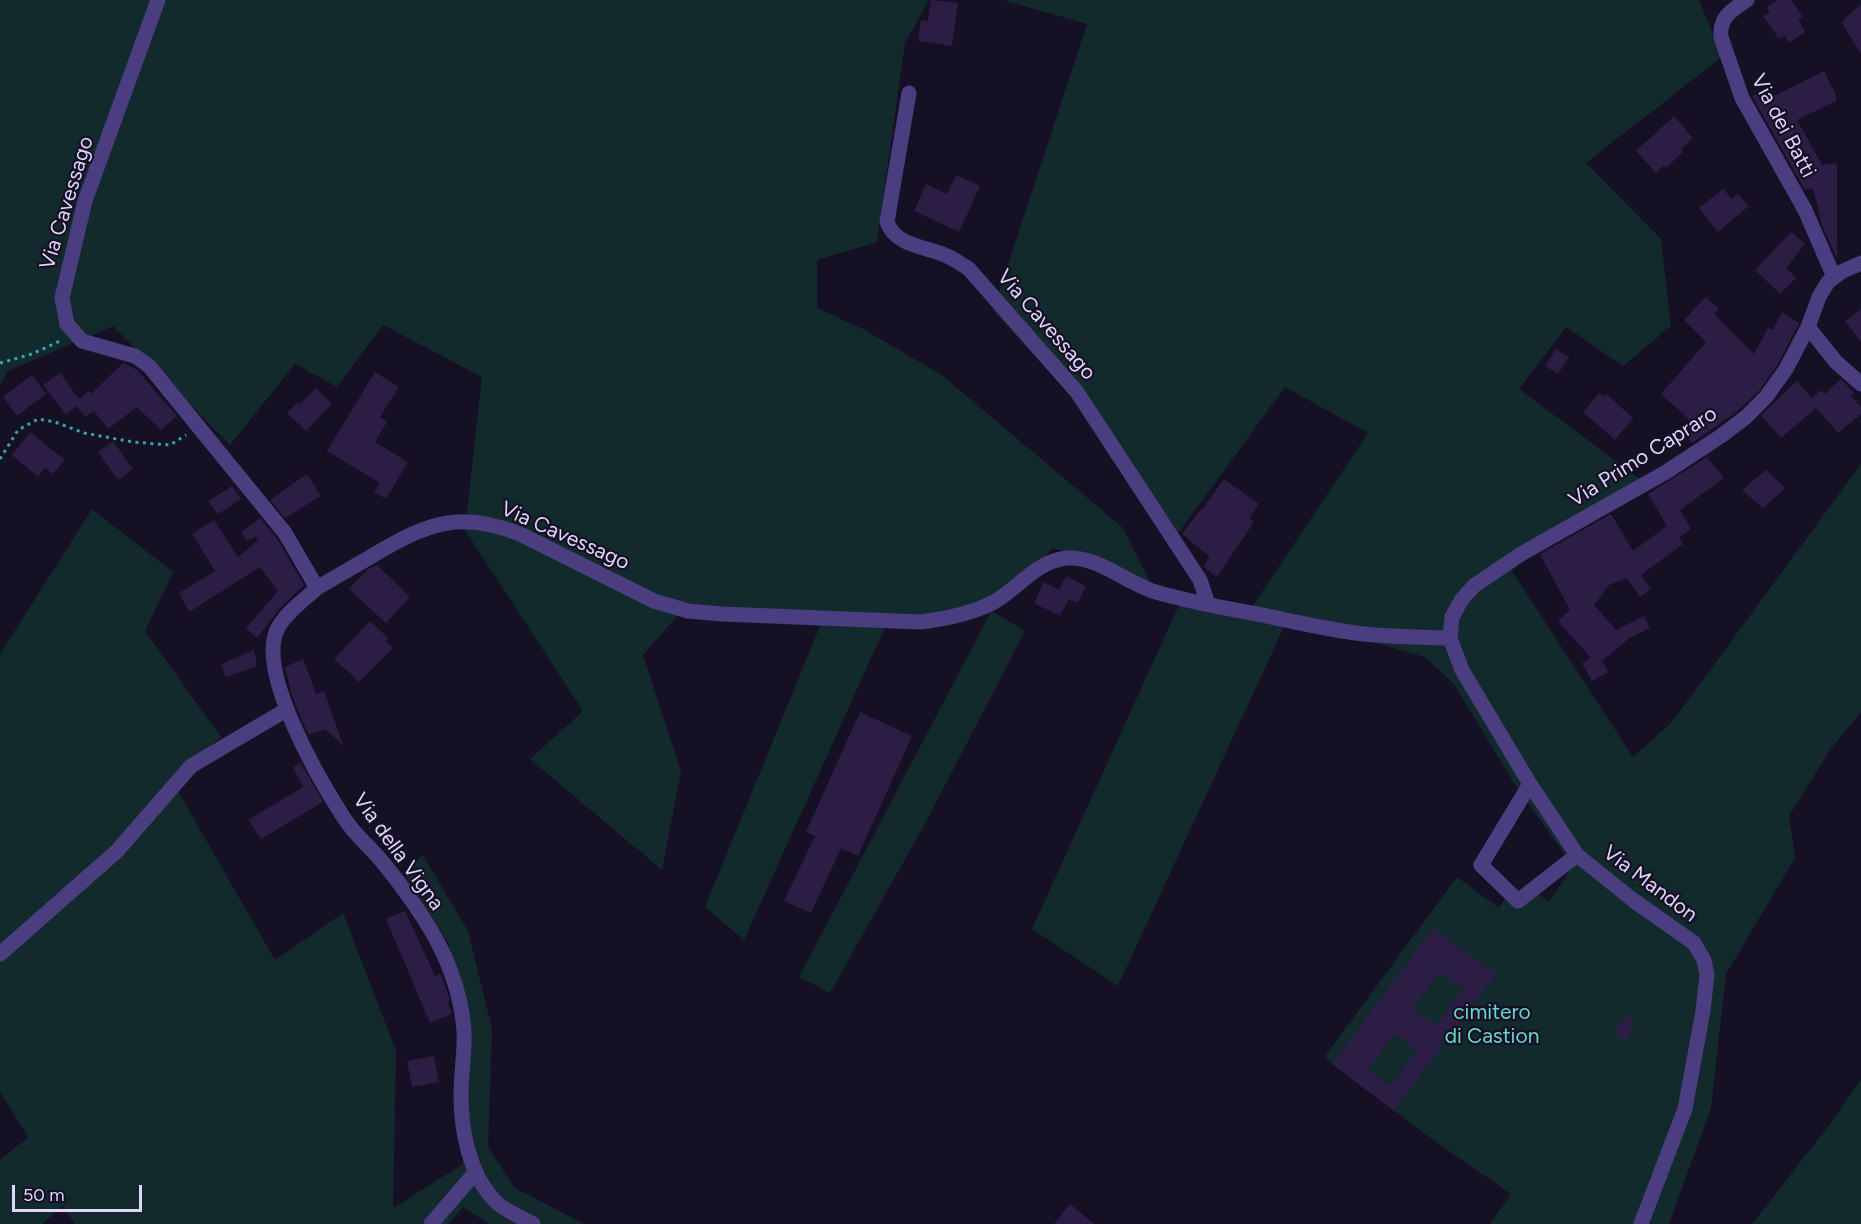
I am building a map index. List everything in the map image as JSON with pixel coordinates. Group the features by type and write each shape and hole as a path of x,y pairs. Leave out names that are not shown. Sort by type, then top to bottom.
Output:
{"street":[{"name":"Via Cavessago","path":"75,334 67,324 62,298 76,236 85,201 158,0"},
{"name":"Via dei Batti","path":"1747,0 1725,16 1720,29 1720,37 1747,110 1805,210 1834,277"},
{"name":"Via Cavessago","path":"909,93 887,222 891,231 903,241 947,256 968,268 1077,392 1200,580 1208,604"},
{"name":"Via Primo Capraro","path":"1450,638 1450,626 1456,608 1475,585 1521,554 1666,472 1746,417 1778,383 1808,327 1819,297 1828,282 1861,263"},
{"path":"1808,327 1836,362 1861,384"},
{"path":"75,334 82,340 143,360 285,533 317,588"},
{"name":"Via Cavessago","path":"286,710 276,682 272,658 273,645 278,627 295,608 317,588 398,541 442,523 472,521 495,525 520,534 670,607 706,613 920,622 935,620 969,612 993,602 1040,567 1067,558 1088,561 1150,591 1208,604 1361,634 1450,638"},
{"name":"Via Mandon","path":"1450,638 1462,670 1530,784 1577,855 1633,900 1694,943 1704,960 1707,975 1685,1109 1641,1224"},
{"path":"0,954 117,851 191,766 286,710"},
{"name":"Via della Vigna","path":"286,710 345,820 404,889 441,949 457,986 464,1031 461,1096 465,1134 475,1173 495,1202 533,1224"},
{"path":"1530,784 1481,865 1518,901 1577,855"},
{"path":"431,1224 475,1173"}],"path":[{"path":"0,363 32,354 75,334"},
{"path":"0,459 18,430 38,419 55,422 84,434 133,442 170,444 200,427"}],"green space":[{"name":"cimitero di Castion","path":"0,0 929,0 905,43 877,242 817,260 817,308 865,330 943,376 1123,528 1153,588 1252,607 1368,433 1285,387 1171,543 1077,402 993,310 1087,24 1003,0 1699,0 1722,57 1586,163 1661,239 1671,326 1623,366 1566,327 1519,389 1641,480 1506,562 1633,757 1672,722 1861,464 1861,712 1830,750 1789,816 1795,858 1726,974 1711,1108 1669,1224 1490,1224 1511,1194 1429,1137 1332,1064 1325,1056 1457,877 1499,908 1505,899 1538,894 1549,901 1573,866 1517,788 1454,684 1425,657 1288,618 1118,986 1032,929 1179,605 1098,561 1053,548 992,611 1025,631 927,820 830,993 799,977 991,612 885,627 744,940 705,907 820,626 677,616 643,655 681,771 662,870 530,759 583,711 465,530 482,377 383,325 337,387 295,364 230,445 113,326 8,371 0,385"},
{"path":"92,509 173,572 145,631 221,737 171,779 275,960 343,913 396,1051 393,1208 463,1164 469,1029 448,943 403,873 423,855 468,931 492,1029 488,1147 515,1188 584,1224 489,1224 463,1207 448,1224 75,1224 63,1206 42,1224 0,1224 0,1160 28,1137 0,1092 0,654"},
{"path":"1861,1079 1861,1224 1752,1224 1830,1124"}],"building":[{"path":"931,0 958,3 952,46 918,41 921,20 928,21"},
{"path":"1777,0 1791,0 1803,17 1798,20 1805,32 1789,43 1785,36 1779,39 1763,16 1770,12 1767,7"},
{"path":"1861,5 1861,54 1842,23"},
{"path":"1824,71 1836,95 1836,101 1797,120 1822,165 1837,163 1837,259 1822,225 1813,188 1805,190 1752,96 1767,88 1772,97"},
{"path":"1674,116 1693,138 1681,149 1683,152 1666,168 1664,165 1656,173 1636,151"},
{"path":"956,175 980,186 959,232 914,211 926,184 947,194"},
{"path":"1723,189 1732,199 1738,194 1749,206 1718,232 1699,208"},
{"path":"1791,232 1805,244 1786,268 1796,278 1780,294 1755,270"},
{"path":"1706,297 1719,309 1714,314 1754,354 1768,328 1773,330 1782,312 1799,323 1778,364 1759,391 1735,413 1692,443 1684,433 1695,425 1661,394 1706,342 1684,320"},
{"path":"1861,309 1861,342 1845,321"},
{"path":"1556,349 1569,357 1558,374 1545,366"},
{"path":"123,363 137,370 177,416 161,430 137,407 108,429 94,411 85,417 77,406 66,415 43,385 60,373 79,399 89,391 91,394"},
{"path":"375,372 399,387 380,417 387,422 375,442 408,462 386,499 374,492 380,483 327,451"},
{"path":"32,375 46,394 17,416 3,397"},
{"path":"1841,379 1854,393 1851,395 1861,407 1861,414 1838,433 1816,408 1781,438 1761,415 1797,381 1812,398 1821,390 1825,394"},
{"path":"316,388 332,404 306,431 287,413"},
{"path":"1599,393 1603,397 1606,394 1633,418 1615,440 1583,412"},
{"path":"30,432 65,460 53,474 45,468 38,477 12,455"},
{"path":"113,441 133,469 118,480 98,452"},
{"path":"1707,457 1724,478 1680,510 1691,529 1679,537 1683,544 1641,575 1651,589 1640,597 1627,578 1609,585 1594,605 1616,630 1644,616 1650,628 1630,638 1602,661 1608,672 1592,681 1582,663 1591,658 1558,621 1570,610 1540,554 1611,514 1633,551 1667,526 1648,494"},
{"path":"1766,470 1786,488 1763,508 1742,490"},
{"path":"307,474 321,496 285,518 270,500"},
{"path":"1224,479 1259,504 1249,518 1254,522 1217,577 1203,567 1210,557 1182,534"},
{"path":"232,486 241,499 218,514 208,501"},
{"path":"260,518 277,539 304,585 279,609 257,638 246,628 278,591 260,567 189,612 179,593 215,571 192,534 214,520 238,557 258,540 256,536 247,541 241,532"},
{"path":"377,565 410,597 386,623 349,589 368,569"},
{"path":"1066,576 1086,586 1078,603 1069,599 1060,616 1034,603 1044,582 1059,590"},
{"path":"370,621 388,638 385,641 393,648 359,682 334,659"},
{"path":"254,650 257,666 226,677 221,664"},
{"path":"303,659 316,694 324,691 344,747 325,729 309,735 302,720 291,693 285,667"},
{"path":"860,712 912,736 858,856 841,848 811,913 784,901 815,836 806,832"},
{"path":"301,763 323,802 261,839 248,820 303,787 293,767"},
{"path":"405,911 435,976 441,974 450,1000 447,1002 452,1014 430,1023 386,919"},
{"path":"1433,928 1496,974 1394,1111 1332,1064","holes":["1440,972 1463,989 1436,1025 1412,1008","1395,1034 1417,1051 1390,1086 1368,1069"]},
{"path":"1625,1015 1637,1023 1625,1041 1613,1033"},
{"path":"434,1056 439,1082 412,1087 407,1061"},
{"path":"1070,1204 1094,1224 1054,1224"}]}
